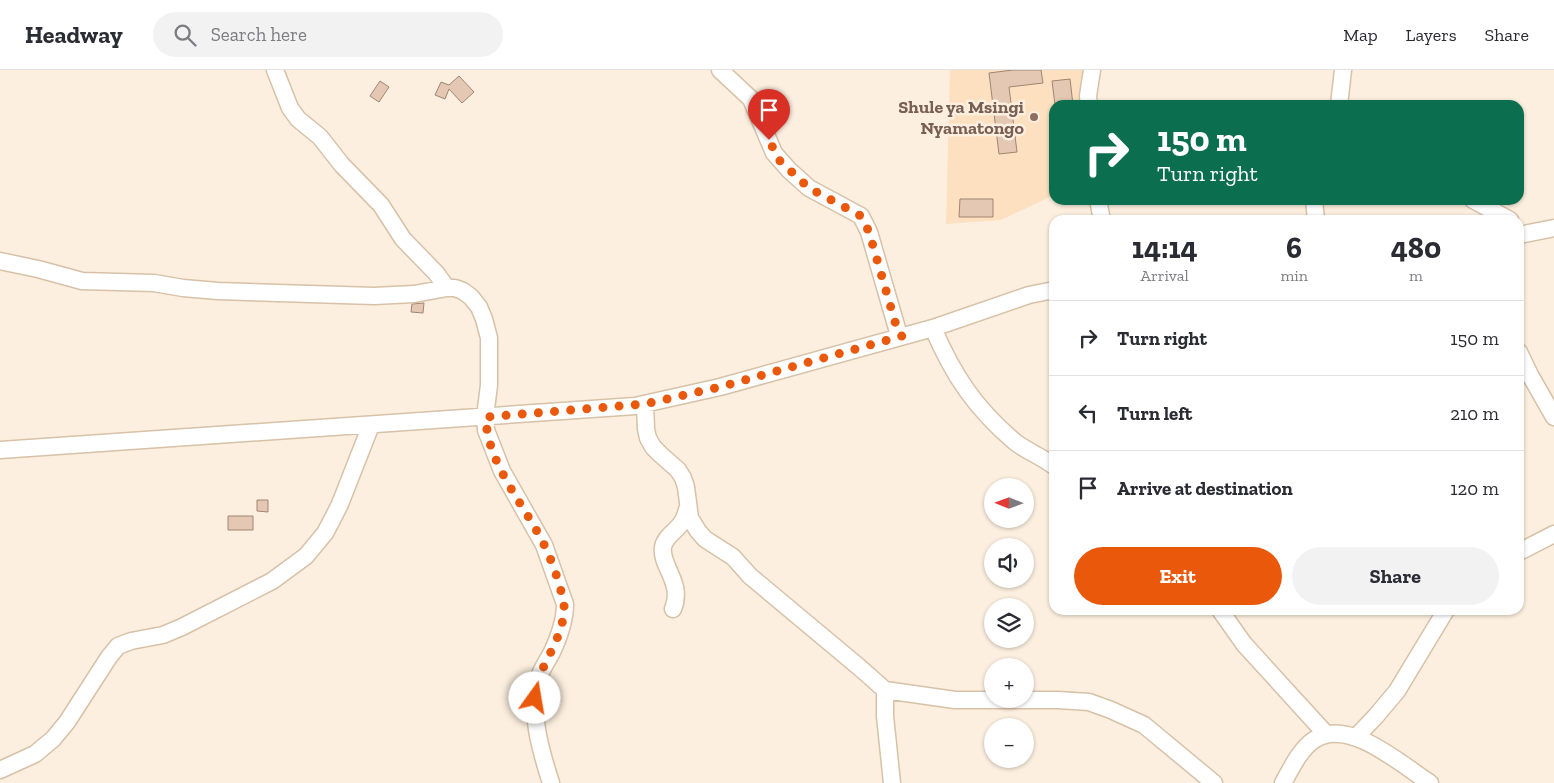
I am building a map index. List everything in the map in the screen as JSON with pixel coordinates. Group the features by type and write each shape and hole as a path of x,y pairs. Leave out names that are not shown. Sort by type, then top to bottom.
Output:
{"street":[{"path":"275,70 290,108 298,119 320,137 342,165 381,205 403,239 436,273 447,288"},
{"path":"720,70 750,99 774,153 779,160 809,188 861,216 869,232 898,332 902,336"},
{"path":"1088,100 1092,70"},
{"path":"1340,100 1343,70"},
{"path":"1482,205 1501,215"},
{"path":"1524,224 1548,230"},
{"path":"1524,234 1548,230"},
{"path":"0,262 38,269 82,281 154,283 218,292 395,296 455,288 471,297 479,307 489,338 489,385 486,430 507,480 544,545 564,604 565,612 560,634 540,676 535,698 538,733 551,783"},
{"path":"0,450 486,417 645,404 720,387 934,328 1029,295 1049,291"},
{"path":"934,328 946,358 977,404 1016,442 1049,463"},
{"path":"1524,362 1554,417"},
{"path":"645,404 648,438 653,446 678,470 683,478 691,522 705,540 733,557 750,576 853,661 885,690 954,700 1058,700 1089,702 1144,725 1214,783"},
{"path":"0,770 35,754 53,739 67,722 108,657 118,646 132,641 163,635 182,626 272,581 306,556 334,518 371,425"},
{"path":"673,609 676,600 675,585 663,550 667,539 683,522 688,507"},
{"path":"1524,549 1554,534"},
{"path":"1224,615 1244,644 1326,734"},
{"path":"1356,737 1397,691 1443,615"},
{"path":"885,690 885,716 892,783"},
{"path":"1283,783 1299,756 1314,740 1326,734 1343,734 1356,737 1376,746 1430,783"}],"shaded area":[{"path":"950,70 1084,70 1084,100 1049,100 1049,197 1001,220 946,224"}],"building":[{"path":"1013,70 1041,70 1043,83 1009,87 1017,152 999,154 989,73"},
{"path":"459,76 474,92 462,103 449,89 445,99 435,95 441,82 449,85"},
{"path":"1070,79 1072,100 1054,100 1052,81"},
{"path":"380,81 389,87 379,102 370,96"},
{"path":"960,199 993,199 993,217 959,217"},
{"path":"424,303 423,313 411,312 412,304"},
{"path":"257,500 268,500 268,512 257,511"},
{"path":"228,516 253,516 253,530 228,530"}],"place":[{"name":"Shule ya Msingi Nyamatongo","path":"1034,117"}],"route":[{"path":"535,698 540,676 560,634 565,612 563,596 544,545 497,460 486,430 486,417 645,404 720,387 902,336 898,332 869,232 861,216 809,188 779,160 769,140"}]}
